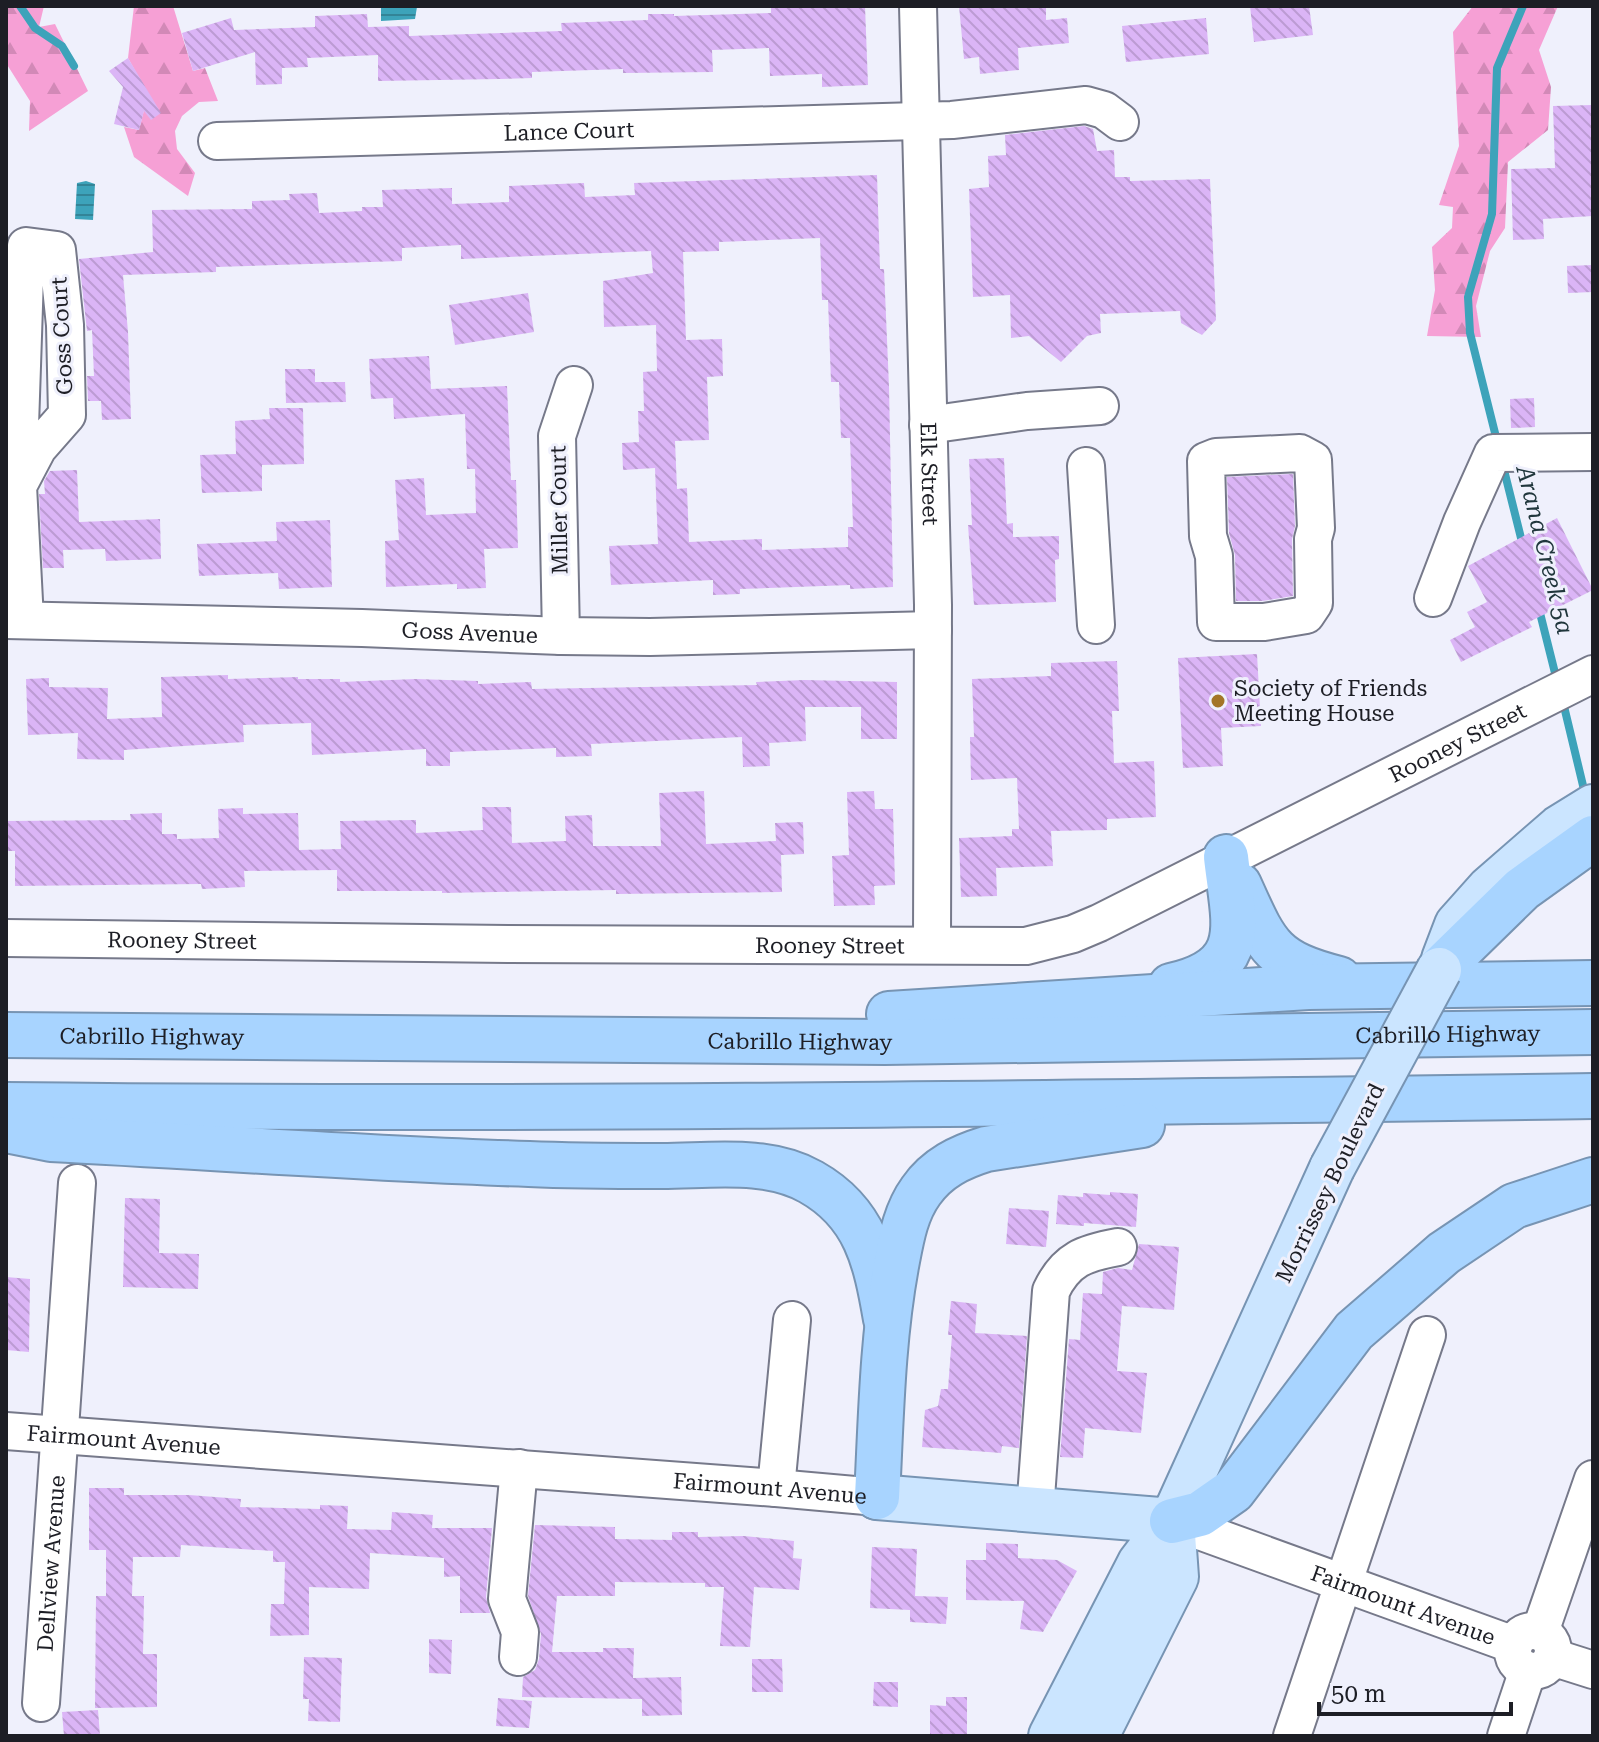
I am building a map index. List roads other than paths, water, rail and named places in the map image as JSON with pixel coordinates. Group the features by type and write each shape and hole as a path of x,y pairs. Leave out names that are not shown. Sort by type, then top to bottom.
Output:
{"highway":[{"path":"1439,970 1479,916 1593,838"},
{"path":"1226,857 1257,927 1275,952 1304,969 1372,986"},
{"path":"1087,1001 1181,984 1218,967 1231,949 1233,940 1226,857"},
{"path":"688,1040 886,1014 1308,987 1593,983"},
{"name":"Cabrillo Highway","path":"6,1035 885,1042 1593,1032"},
{"path":"6,1105 543,1109 1593,1096"},
{"path":"877,1497 886,1319 901,1242 911,1209 933,1177 965,1155 1005,1145 1325,1100"},
{"path":"6,1130 51,1139 471,1162 777,1169 794,1174 827,1193 854,1220 872,1254 886,1319"},
{"path":"1172,1521 1200,1514 1233,1491 1354,1331 1444,1253 1514,1206 1593,1180"}],"main road":[{"path":"1479,916 1517,862 1559,828 1593,807"},
{"name":"Morrissey Boulevard","path":"1051,1736 1140,1563 1172,1521 1332,1168 1439,970"},
{"name":"Fairmount Avenue","path":"877,1497 1172,1521"},
{"name":"Morrissey Boulevard","path":"1096,1736 1176,1577 1172,1521"}],"street":[{"name":"Elk Street","path":"918,6 933,630 932,943"},
{"name":"Lance Court","path":"217,141 952,120 1086,105 1104,110 1120,122"},
{"name":"Goss Court","path":"15,620 18,486 26,246 57,250 65,325 67,415 38,448 18,486"},
{"name":"Miller Court","path":"561,636 557,436 574,385"},
{"path":"928,425 1027,411 1100,406"},
{"path":"1433,598 1493,453 1593,452"},
{"path":"1300,453 1313,460 1316,528 1313,539 1314,603 1306,615 1264,622 1216,622 1214,556 1208,536 1206,461 1216,457 1300,453"},
{"path":"1086,466 1096,625"},
{"name":"Goss Avenue","path":"15,620 650,637 933,630"},
{"name":"Rooney Street","path":"6,938 1026,946 1099,923 1593,674"},
{"name":"Dellview Avenue","path":"41,1703 77,1183"},
{"path":"1035,1511 1051,1291 1059,1274 1074,1261 1092,1252 1118,1247"},
{"path":"776,1488 792,1320"},
{"path":"1292,1736 1427,1335"},
{"name":"Fairmount Avenue","path":"6,1431 877,1497"},
{"path":"518,1657 520,1632 507,1599 519,1468"},
{"path":"1506,1736 1593,1479"},
{"name":"Fairmount Avenue","path":"1172,1521 1593,1670"}],"water":[{"path":"381,6 421,7 417,7 415,19 381,21"},
{"path":"86,181 95,184 93,220 75,219 77,183"}],"waterway":[{"path":"20,6 35,28 62,46 74,66"},
{"path":"1498,445 1470,333 1468,297 1492,214 1497,68 1523,6"},
{"name":"Arana Creek 5a","path":"1502,462 1523,546"},
{"name":"Arana Creek 5a","path":"1538,605 1557,681"},
{"name":"Arana Creek 5a","path":"1562,698 1586,798"}],"place":[{"name":"Society of Friends Meeting House","path":"1218,701"}]}
